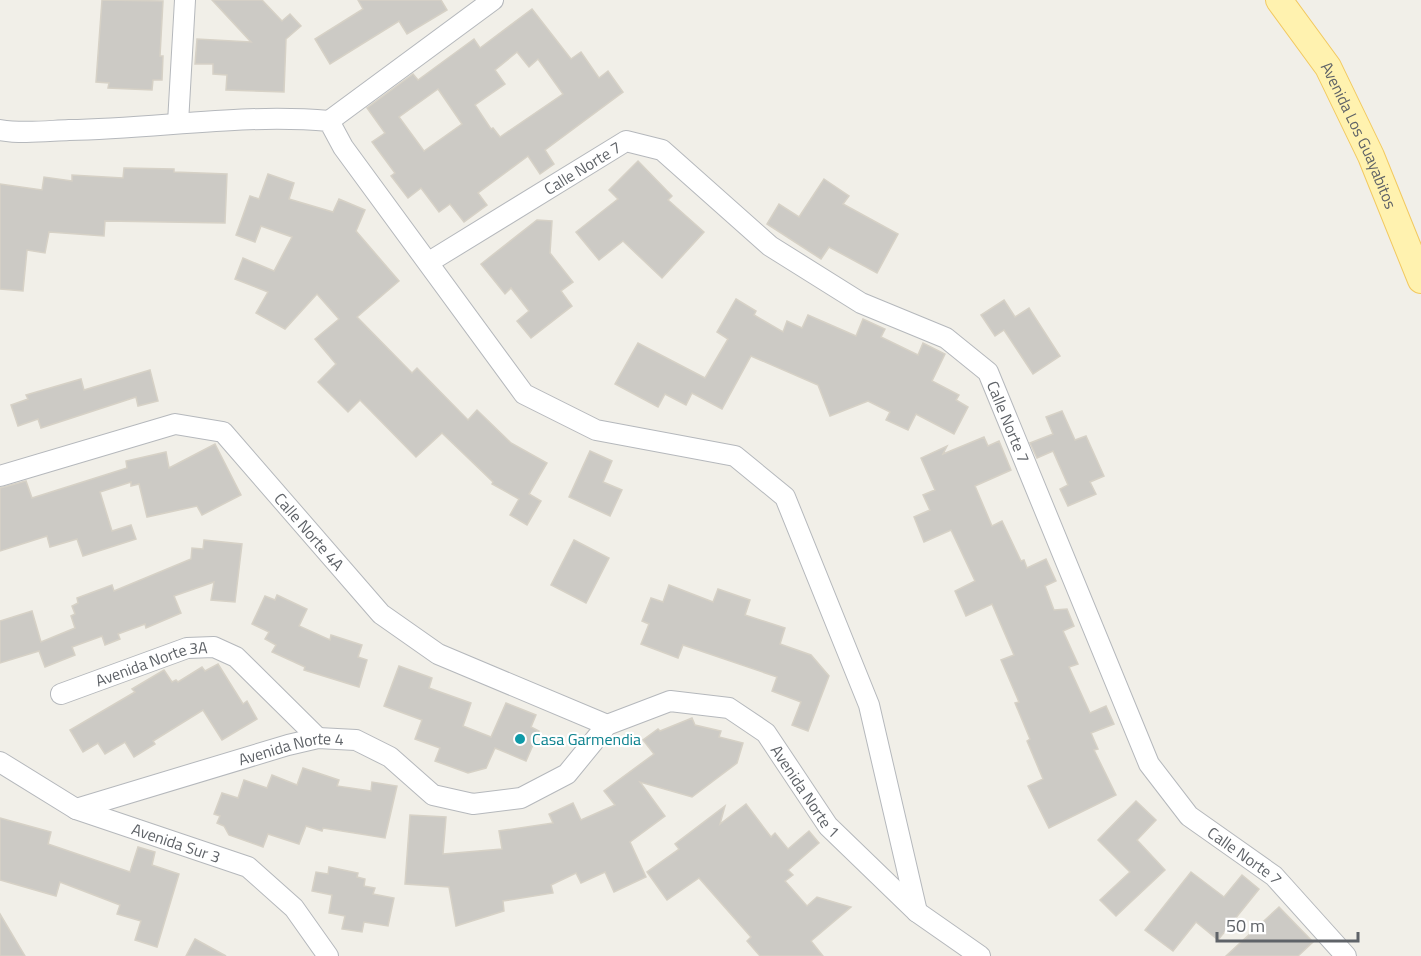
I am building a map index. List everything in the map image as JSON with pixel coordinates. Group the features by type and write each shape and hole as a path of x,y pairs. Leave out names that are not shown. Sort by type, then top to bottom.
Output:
{"main road":[{"name":"Avenida Los Guayabitos","path":"1279,0 1328,67 1371,156 1421,280"}],"street":[{"path":"178,123 185,0"},
{"path":"0,130 127,130 178,123 287,117 329,121 493,0"},
{"path":"329,121 343,147 524,394 596,430 735,456 785,497 869,705 917,912"},
{"name":"Calle Norte 7","path":"429,262 626,141 662,150 770,246 861,303 946,338 988,372 1149,764 1188,816 1274,876 1346,956"},
{"name":"Calle Norte 4A","path":"0,476 175,424 223,432 381,614 438,654 607,725"},
{"name":"Avenida Norte 3A","path":"61,694 187,648 213,647 236,657 318,738"},
{"name":"Avenida Norte 1","path":"607,725 670,701 729,708 766,733 828,826 917,912 980,956"},
{"name":"Avenida Norte 4","path":"76,809 318,738 356,740 390,757 433,795 473,804 521,798 567,774 607,725"},
{"name":"Avenida Sur 3","path":"0,762 76,809 248,867 294,908 327,956"}],"building":[{"path":"102,0 163,1 160,56 163,56 162,80 153,80 152,90 108,88 109,83 96,82"},
{"path":"212,0 262,0 282,21 290,14 301,26 286,39 284,92 226,90 227,75 213,74 213,64 195,64 197,39 251,42"},
{"path":"358,0 441,0 447,10 407,34 399,21 330,64 315,39 363,9"},
{"path":"532,9 571,59 581,52 599,78 608,71 623,92 545,150 554,164 540,174 528,156 478,193 487,205 464,222 450,204 439,212 421,188 408,198 391,176 395,173 372,142 385,133 367,108 413,74 418,80 474,39 480,48","holes":["517,52 529,67 538,59 563,94 500,137 493,128 491,129 475,105 505,84 495,70","438,89 462,124 424,151 399,117"]},
{"path":"638,161 672,196 668,200 704,232 662,278 623,241 599,260 576,232 618,199 609,190"},
{"path":"124,168 174,169 174,172 227,174 225,223 105,221 104,236 49,232 45,253 27,250 23,291 0,289 0,184 42,190 44,177 72,181 72,175 123,178"},
{"path":"268,174 294,183 289,199 333,212 339,199 365,210 356,231 399,281 357,317 412,373 417,368 468,420 477,410 511,443 547,463 529,494 541,501 527,525 510,515 519,499 492,484 493,482 442,433 416,457 360,400 348,412 318,382 336,364 315,339 339,319 317,294 285,329 256,313 268,292 235,279 243,258 274,271 292,237 261,226 255,242 236,235 250,196 259,199"},
{"path":"824,179 849,196 843,204 898,234 877,273 829,247 821,259 767,224 779,204 799,217"},
{"path":"537,220 552,221 550,253 573,282 561,291 572,306 531,338 517,321 529,311 511,288 505,294 481,264"},
{"path":"736,299 756,311 754,315 783,332 787,321 802,328 808,315 856,336 863,319 885,329 881,337 918,355 923,343 945,354 932,381 959,395 956,400 968,407 954,434 916,414 908,430 886,420 890,412 868,401 830,416 818,385 751,356 722,409 692,393 686,405 665,394 658,407 615,384 638,343 705,378 728,339 717,332"},
{"path":"1004,300 1015,317 1029,308 1060,356 1033,374 1004,330 995,336 981,315"},
{"path":"150,370 158,401 138,406 136,397 41,428 38,419 18,426 11,405 28,399 26,395 81,379 84,390"},
{"path":"1062,411 1075,440 1086,436 1104,476 1090,482 1096,494 1068,506 1060,489 1068,485 1053,451 1037,458 1030,443 1053,434 1046,417"},
{"path":"984,437 988,446 999,441 1011,470 975,486 992,526 1002,521 1021,561 1024,560 1027,568 1046,559 1056,581 1045,586 1054,610 1067,609 1074,626 1063,631 1078,664 1069,667 1090,713 1106,706 1114,724 1091,733 1098,749 1094,750 1116,795 1049,828 1028,786 1043,779 1027,741 1030,739 1015,703 1019,702 1001,660 1014,655 992,604 966,616 955,591 975,581 951,530 924,542 914,517 930,510 923,495 935,490 921,458 947,446 943,454"},
{"path":"215,444 241,495 202,515 197,506 147,517 139,484 131,486 131,482 100,492 112,531 131,525 136,539 83,556 77,539 50,547 47,536 0,551 0,488 26,481 32,498 127,468 126,461 166,452 169,468"},
{"path":"590,451 612,461 603,482 622,490 610,516 569,497"},
{"path":"204,540 242,544 235,602 211,600 214,582 174,596 181,613 146,628 145,624 118,634 120,639 105,645 102,636 72,647 75,655 45,667 39,651 0,663 0,621 32,611 41,642 75,628 71,616 75,614 72,606 78,603 77,598 112,585 114,591 191,559 192,548 203,549"},
{"path":"574,540 609,558 586,603 551,585"},
{"path":"669,585 713,602 718,589 750,600 745,615 785,628 780,644 811,655 829,676 808,731 792,725 801,702 772,691 777,677 683,645 678,658 641,644 649,624 642,621 651,598 663,602"},
{"path":"277,595 307,609 299,626 330,640 331,635 362,645 358,657 367,660 359,687 304,670 305,667 272,652 276,645 265,639 269,632 252,624 265,596 275,600"},
{"path":"218,664 243,704 247,701 257,719 222,740 203,710 153,741 155,744 134,757 125,742 105,754 98,743 83,752 70,730 135,692 132,689 164,670 172,682 176,680 178,682 202,667 205,671"},
{"path":"399,666 432,678 429,688 471,703 463,726 491,737 506,703 536,715 531,727 539,731 526,761 495,748 486,768 468,773 435,761 440,748 415,739 422,720 384,706"},
{"path":"692,718 695,725 721,731 719,737 743,743 737,763 692,797 640,782 665,816 630,842 646,877 614,892 605,872 581,883 576,873 551,885 553,893 503,901 504,911 456,926 449,887 405,884 410,815 446,817 443,854 502,849 499,831 553,823 549,814 573,803 581,820 615,805 604,791 654,754 643,740 658,729 660,731"},
{"path":"303,768 339,780 337,786 371,791 372,782 397,786 385,838 323,828 322,831 306,826 299,844 268,834 263,847 229,835 224,826 217,823 220,816 214,814 222,793 238,798 244,780 267,788 272,775 297,785"},
{"path":"1136,801 1156,820 1137,840 1165,870 1116,916 1100,900 1130,872 1098,840"},
{"path":"746,804 771,837 775,833 788,849 809,831 819,843 788,870 793,875 785,881 807,906 817,897 851,907 811,941 823,956 760,956 747,941 751,937 699,878 667,900 647,872 679,849 675,844 725,806 720,824"},
{"path":"0,818 51,832 48,844 130,872 138,847 155,852 152,865 179,874 157,947 135,940 141,921 117,914 120,905 60,882 56,896 0,880"},
{"path":"329,867 358,873 357,877 365,879 364,886 375,888 373,894 394,898 388,926 364,922 362,932 342,929 345,916 329,913 332,895 312,891 316,872 328,874"},
{"path":"1191,872 1224,897 1242,875 1259,889 1218,940 1196,922 1173,951 1145,930"},
{"path":"1279,907 1313,942 1298,956 1226,956"},
{"path":"0,914 25,956 0,956"},
{"path":"195,939 226,956 186,956"}],"place":[{"name":"Casa Garmendia","path":"520,739"}]}
